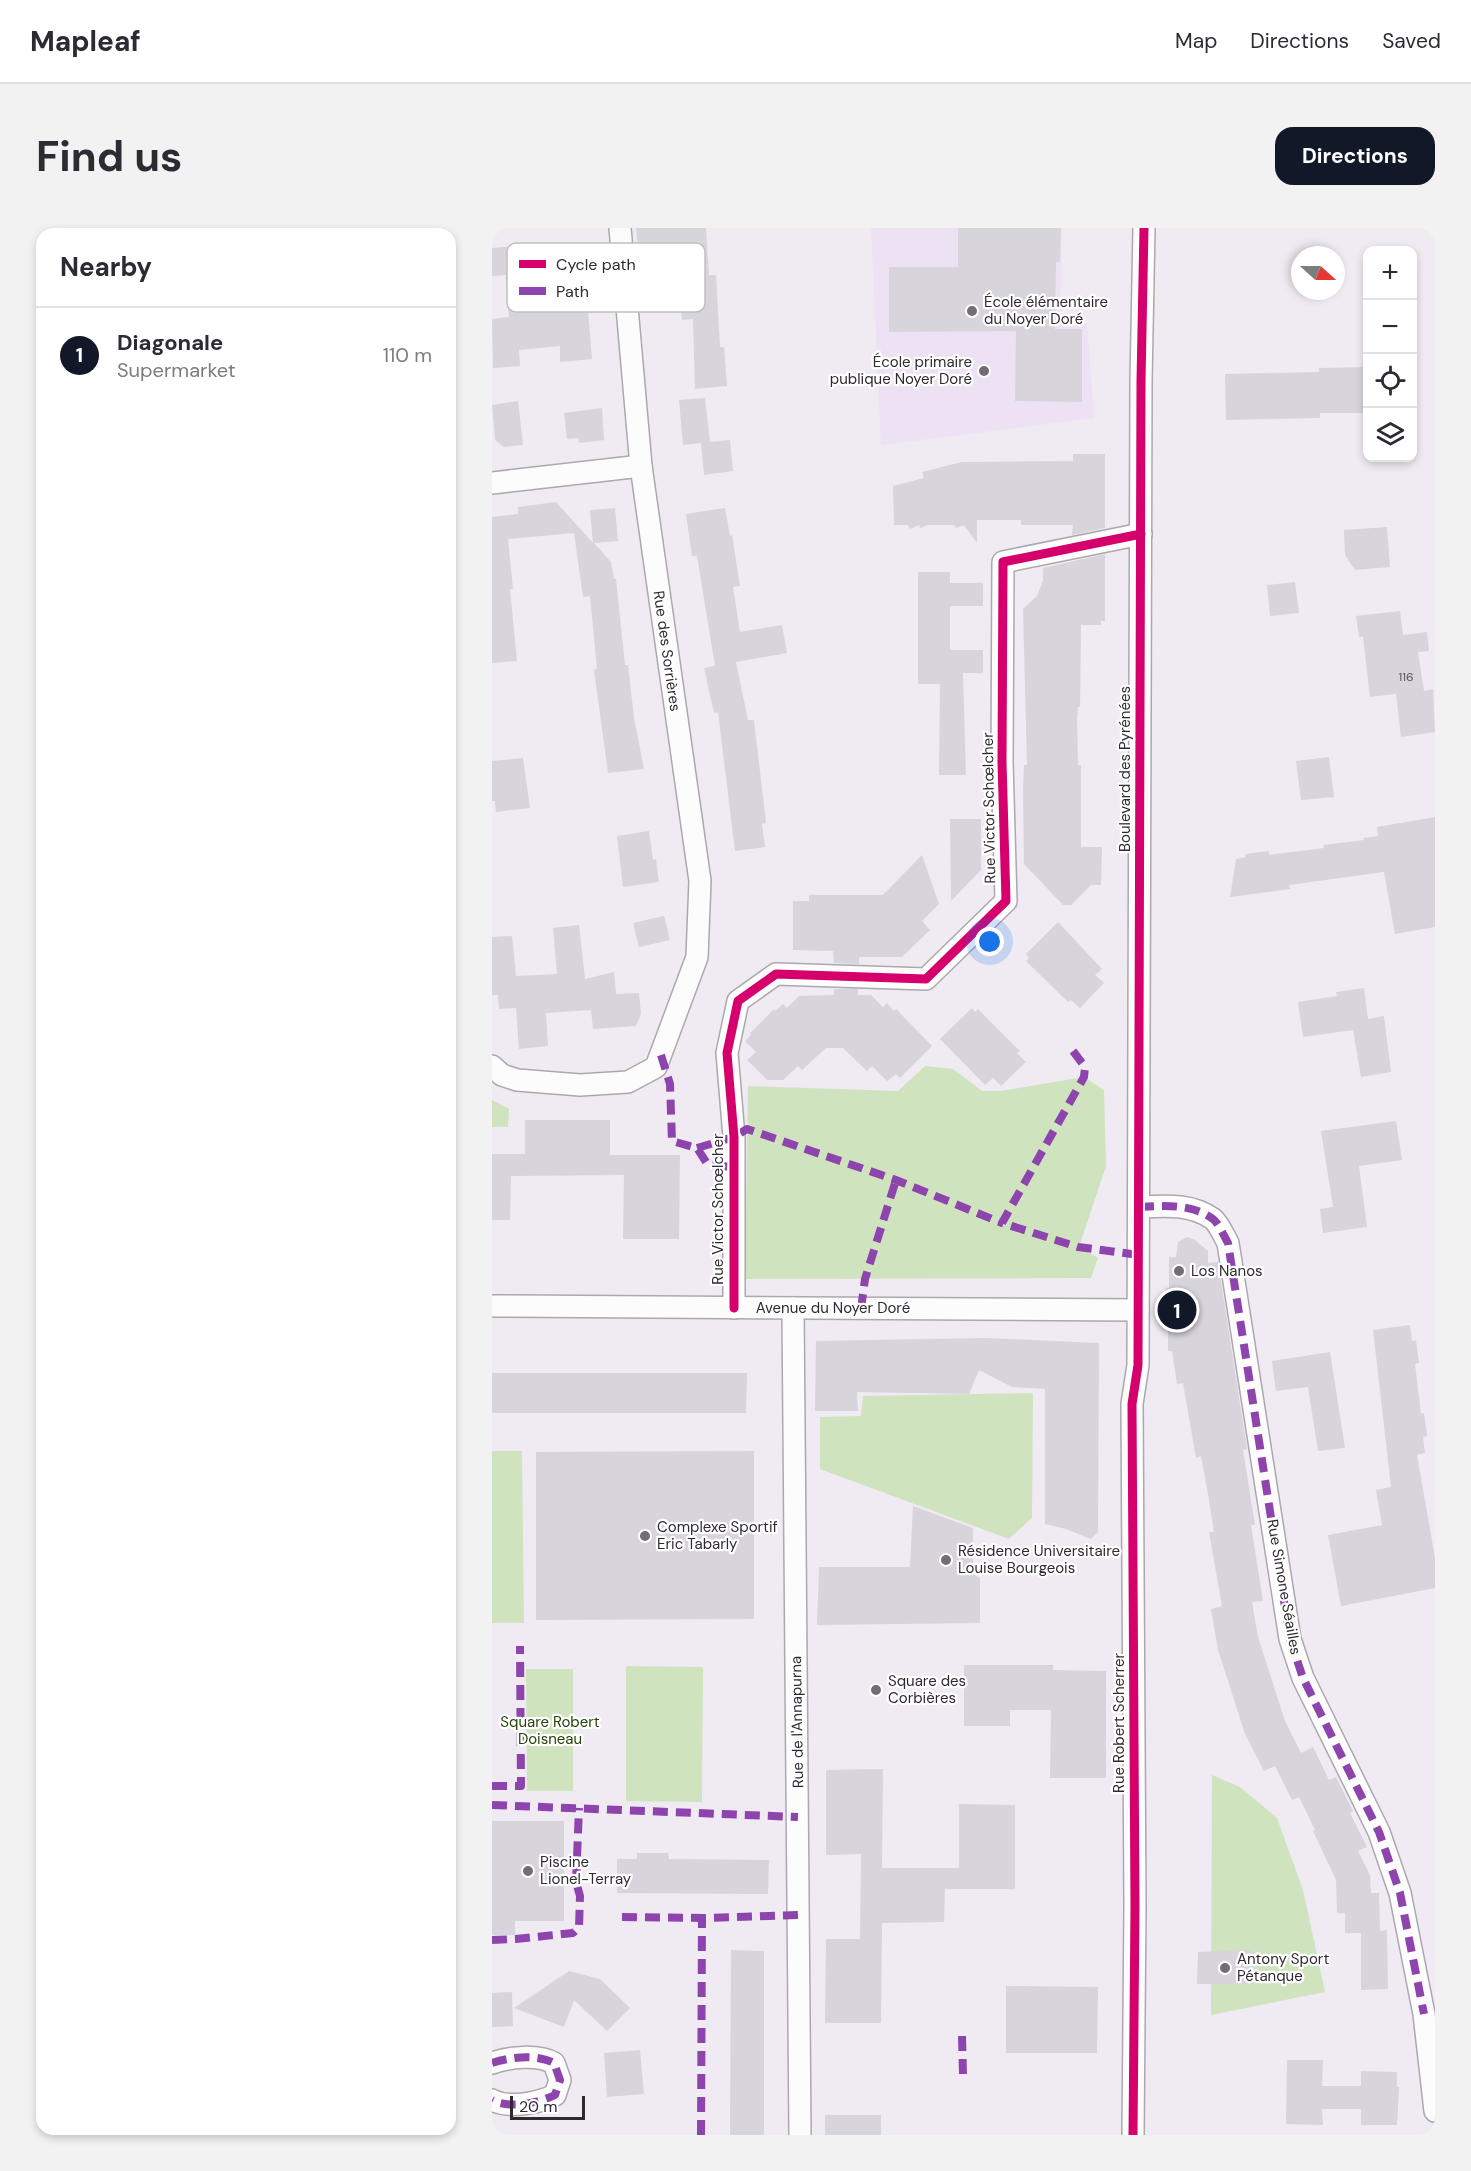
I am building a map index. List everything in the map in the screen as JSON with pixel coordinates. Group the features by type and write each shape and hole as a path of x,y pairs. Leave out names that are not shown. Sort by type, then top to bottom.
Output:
{"street":[{"name":"Rue des Sorrières","path":"620,228 621,243"},
{"name":"Boulevard des Pyrénées","path":"1138,1310 1141,373 1144,228"},
{"name":"Rue des Sorrières","path":"492,1066 502,1075 517,1080 580,1085 628,1082 656,1067 697,957 700,881 640,466 627,312"},
{"path":"492,483 640,466"},
{"name":"Rue Victor Schœlcher","path":"734,1308 734,1137 727,1053 738,1000 776,974 927,979 1006,901 1002,762 1003,562 1141,534"},
{"name":"Rue Simone Séailles","path":"1139,1207 1174,1205 1185,1207 1214,1220 1228,1243 1290,1639 1303,1678 1379,1832 1400,1893 1424,2014 1435,2111"},
{"name":"Avenue du Noyer Doré","path":"492,1306 1138,1310"},
{"name":"Rue de l'Annapurna","path":"793,1308 800,2135"},
{"name":"Rue Robert Scherrer","path":"1133,2135 1135,1832 1132,1404 1138,1365 1138,1310"},
{"path":"492,2063 503,2059 544,2058 554,2063 560,2080 555,2095 542,2102 504,2104 492,2100"}],"shaded area":[{"name":"École primaire publique Noyer Doré","path":"871,228 1062,228 1060,324 1087,324 1094,418 881,445"}],"green space":[{"path":"925,1066 953,1069 982,1091 1001,1091 1084,1077 1104,1090 1106,1166 1079,1247 1098,1258 1091,1278 745,1279 748,1086 898,1091"},
{"path":"492,1100 509,1109 508,1127 492,1127"},
{"path":"1033,1393 1032,1518 1009,1539 820,1469 820,1417 861,1416 863,1396"},
{"path":"492,1451 522,1451 524,1623 492,1623"},
{"path":"626,1666 703,1667 702,1802 626,1801"},
{"name":"Square Robert Doisneau","path":"526,1669 573,1669 573,1791 527,1791"},
{"path":"1212,1775 1240,1787 1277,1818 1303,1890 1325,1992 1211,2015"}],"building":[{"path":"636,228 706,228 709,275 716,275 720,347 724,347 727,386 695,389 693,319 682,320 681,312 705,312 705,243 637,243"},
{"name":"École élémentaire du Noyer Doré","path":"958,228 1061,228 1060,262 1056,262 1055,329 1082,329 1082,402 1015,401 1016,331 889,332 889,267 958,267"},
{"path":"507,247 507,289 506,275 492,276 492,248"},
{"path":"509,312 588,312 592,359 560,362 560,346 519,350 520,366 493,368 492,319 509,317"},
{"path":"1363,367 1363,413 1320,413 1320,418 1226,420 1225,374 1319,372 1319,368"},
{"path":"705,398 710,442 730,440 733,471 704,475 701,443 683,445 679,400"},
{"path":"518,401 523,445 504,447 495,440 492,405"},
{"path":"602,408 604,440 579,443 578,438 567,439 564,413"},
{"path":"1073,454 1105,454 1105,528 1072,535 1073,525 1021,525 1021,520 977,520 977,543 964,525 956,528 954,525 928,525 920,528 919,525 910,529 908,525 894,525 893,486 924,478 922,472 962,462 1073,461"},
{"path":"556,502 593,543 590,510 615,508 618,541 594,543 611,562 614,579 616,579 625,665 628,665 634,718 644,769 608,773 594,670 597,669 590,596 583,597 574,533 508,539 517,661 492,663 492,517 518,514 518,507"},
{"path":"725,508 740,586 733,587 740,632 782,625 787,653 736,662 748,720 754,720 766,823 762,824 765,847 735,851 718,712 714,713 704,668 715,666 697,556 692,556 686,514"},
{"path":"1387,527 1390,567 1355,570 1345,555 1344,530"},
{"path":"1105,554 1105,621 1101,621 1101,625 1081,625 1080,707 1078,707 1077,718 1078,765 1081,765 1081,847 1102,847 1101,885 1091,885 1071,905 1063,905 1024,864 1023,788 1024,765 1027,765 1023,609 1037,596 1043,581 1043,568"},
{"path":"918,572 950,572 950,583 983,583 983,606 950,606 950,650 983,650 983,673 963,673 966,775 939,775 940,684 918,684"},
{"path":"1295,582 1299,613 1270,616 1267,585"},
{"path":"1400,611 1403,635 1427,632 1429,651 1418,652 1424,691 1433,689 1435,732 1401,737 1396,694 1370,697 1363,637 1359,637 1356,616"},
{"path":"1329,757 1334,797 1301,800 1296,761"},
{"path":"523,758 530,808 496,812 495,801 492,801 492,761"},
{"path":"1435,817 1435,927 1395,934 1384,872 1289,885 1290,889 1230,897 1236,859 1246,857 1245,854 1269,851 1269,855 1324,848 1323,845 1378,836 1377,827"},
{"path":"950,819 981,819 981,870 951,901"},
{"path":"649,831 659,882 623,887 617,836"},
{"path":"922,855 939,904 922,921 930,930 902,957 859,957 859,964 834,963 833,951 793,950 793,901 809,901 809,895 883,895"},
{"path":"664,916 670,940 639,947 633,923"},
{"path":"1058,922 1102,969 1095,975 1104,983 1080,1008 1071,1000 1068,1002 1026,961 1029,958 1026,954"},
{"path":"579,925 585,979 614,972 616,994 639,993 641,1014 636,1026 593,1029 591,1010 546,1013 548,1046 519,1049 516,1008 499,1009 498,995 492,995 492,937 512,936 516,976 557,974 553,928"},
{"path":"1364,988 1368,1019 1384,1016 1391,1072 1361,1077 1353,1030 1303,1037 1298,1002 1337,996 1336,992"},
{"path":"834,989 858,989 858,995 871,995 883,1007 887,1003 894,1011 896,1009 932,1046 900,1078 896,1074 887,1081 872,1066 867,1071 843,1048 826,1048 802,1070 798,1066 783,1080 767,1080 747,1060 756,1052 745,1041 751,1035 750,1033 774,1009 775,1011 783,1004 787,1008 799,996 834,995"},
{"path":"972,1008 975,1012 978,1009 1020,1051 1017,1053 1026,1062 1001,1086 993,1078 985,1085 940,1039"},
{"path":"525,1120 610,1120 610,1155 680,1155 679,1239 623,1239 624,1175 511,1176 510,1220 492,1220 492,1154 525,1154"},
{"path":"1396,1121 1402,1160 1359,1166 1367,1227 1323,1233 1320,1209 1333,1207 1321,1131"},
{"path":"1187,1237 1195,1240 1208,1251 1208,1263 1218,1262 1247,1449 1243,1450 1255,1525 1251,1525 1263,1601 1252,1602 1258,1637 1285,1721 1301,1753 1313,1747 1329,1780 1336,1777 1367,1847 1358,1851 1370,1875 1371,1893 1379,1893 1380,1931 1387,1930 1388,1989 1361,1990 1361,1933 1345,1933 1345,1913 1337,1913 1336,1880 1313,1831 1315,1830 1299,1797 1292,1800 1275,1766 1264,1771 1245,1734 1218,1650 1211,1609 1222,1606 1209,1532 1214,1532 1208,1494 1201,1456 1196,1458 1183,1383 1177,1384 1172,1351 1168,1351 1168,1326 1166,1326 1169,1257 1176,1257 1178,1242"},
{"path":"1410,1325 1412,1341 1416,1340 1419,1363 1415,1364 1421,1414 1424,1413 1427,1436 1423,1437 1425,1453 1417,1455 1435,1558 1435,1588 1341,1606 1328,1535 1382,1525 1376,1490 1391,1487 1373,1330"},
{"path":"985,1338 1099,1343 1098,1532 1091,1539 1045,1524 1045,1389 1012,1387 979,1370 969,1394 857,1392 858,1411 815,1411 816,1341"},
{"path":"1330,1352 1345,1448 1318,1451 1308,1387 1276,1391 1272,1361"},
{"path":"492,1373 747,1373 746,1413 492,1413"},
{"name":"Complexe Sportif Eric Tabarly","path":"754,1451 754,1619 536,1620 536,1452"},
{"name":"Résidence Universitaire Louise Bourgeois","path":"913,1506 973,1528 973,1574 980,1578 980,1623 817,1625 819,1567 910,1567"},
{"path":"964,1665 1053,1665 1053,1670 1106,1671 1106,1778 1050,1778 1051,1710 1010,1710 1010,1726 964,1726"},
{"path":"883,1769 882,1868 959,1868 959,1804 1015,1805 1015,1889 945,1889 944,1922 882,1923 881,2023 825,2023 826,1939 860,1939 861,1854 826,1855 826,1770"},
{"name":"Piscine Lionel-Terray","path":"492,1821 564,1821 564,1921 515,1921 515,1935 492,1935"},
{"path":"637,1853 668,1853 669,1859 769,1860 768,1894 617,1893 617,1859 637,1859"},
{"path":"731,1950 764,1951 764,2135 730,2135"},
{"name":"Antony Sport Pétanque","path":"1251,1950 1252,1984 1197,1984 1198,1952"},
{"path":"569,1971 600,1979 630,2008 607,2031 574,2000 564,2027 514,2008"},
{"path":"1006,1986 1098,1987 1097,2053 1006,2053"},
{"path":"512,1992 513,2026 492,2027 492,1993"},
{"path":"640,2050 644,2094 607,2097 604,2053"},
{"path":"1287,2060 1323,2060 1322,2086 1361,2086 1361,2071 1397,2072 1397,2087 1399,2087 1397,2125 1361,2125 1361,2109 1322,2109 1323,2125 1286,2124"},
{"path":"825,2115 881,2115 881,2135 825,2135"}],"marked path":[{"path":"1073,1051 1085,1067 1084,1077 1002,1223 1078,1247 1139,1255"},
{"path":"661,1055 670,1084 672,1141 697,1148 708,1165 733,1167"},
{"path":"697,1148 734,1137 747,1129 896,1180 1002,1223"},
{"path":"861,1309 865,1279 896,1180"},
{"path":"1139,1207 1158,1206 1196,1210 1215,1221 1228,1243 1290,1639 1303,1678 1379,1832 1400,1893 1424,2014"},
{"path":"492,1786 521,1786 520,1646"},
{"path":"492,1805 798,1817"},
{"path":"492,1940 573,1933 579,1927 580,1896 576,1882 579,1808"},
{"path":"622,1917 702,1918 799,1915"},
{"path":"701,2135 702,1918"},
{"path":"962,2036 963,2075"},
{"path":"492,2063 523,2057 540,2058 554,2063 560,2080 555,2095 541,2100 524,2104 507,2104 492,2100"}],"cycle path":[{"path":"1133,2135 1135,1906 1132,1404 1138,1365 1141,381 1144,228"},
{"path":"734,1308 734,1137 727,1053 738,1001 776,974 926,979 1006,901 1002,762 1003,562 1141,534"}],"place":[{"name":"École élémentaire du Noyer Doré","path":"972,311"},
{"name":"École primaire publique Noyer Doré","path":"984,371"},
{"name":"Los Nanos","path":"1179,1271"},
{"name":"Diagonale","path":"1177,1310"},
{"name":"Complexe Sportif Eric Tabarly","path":"645,1536"},
{"name":"Résidence Universitaire Louise Bourgeois","path":"946,1560"},
{"name":"Square des Corbières","path":"876,1690"},
{"name":"Piscine Lionel-Terray","path":"528,1871"},
{"name":"Antony Sport Pétanque","path":"1225,1968"}]}
